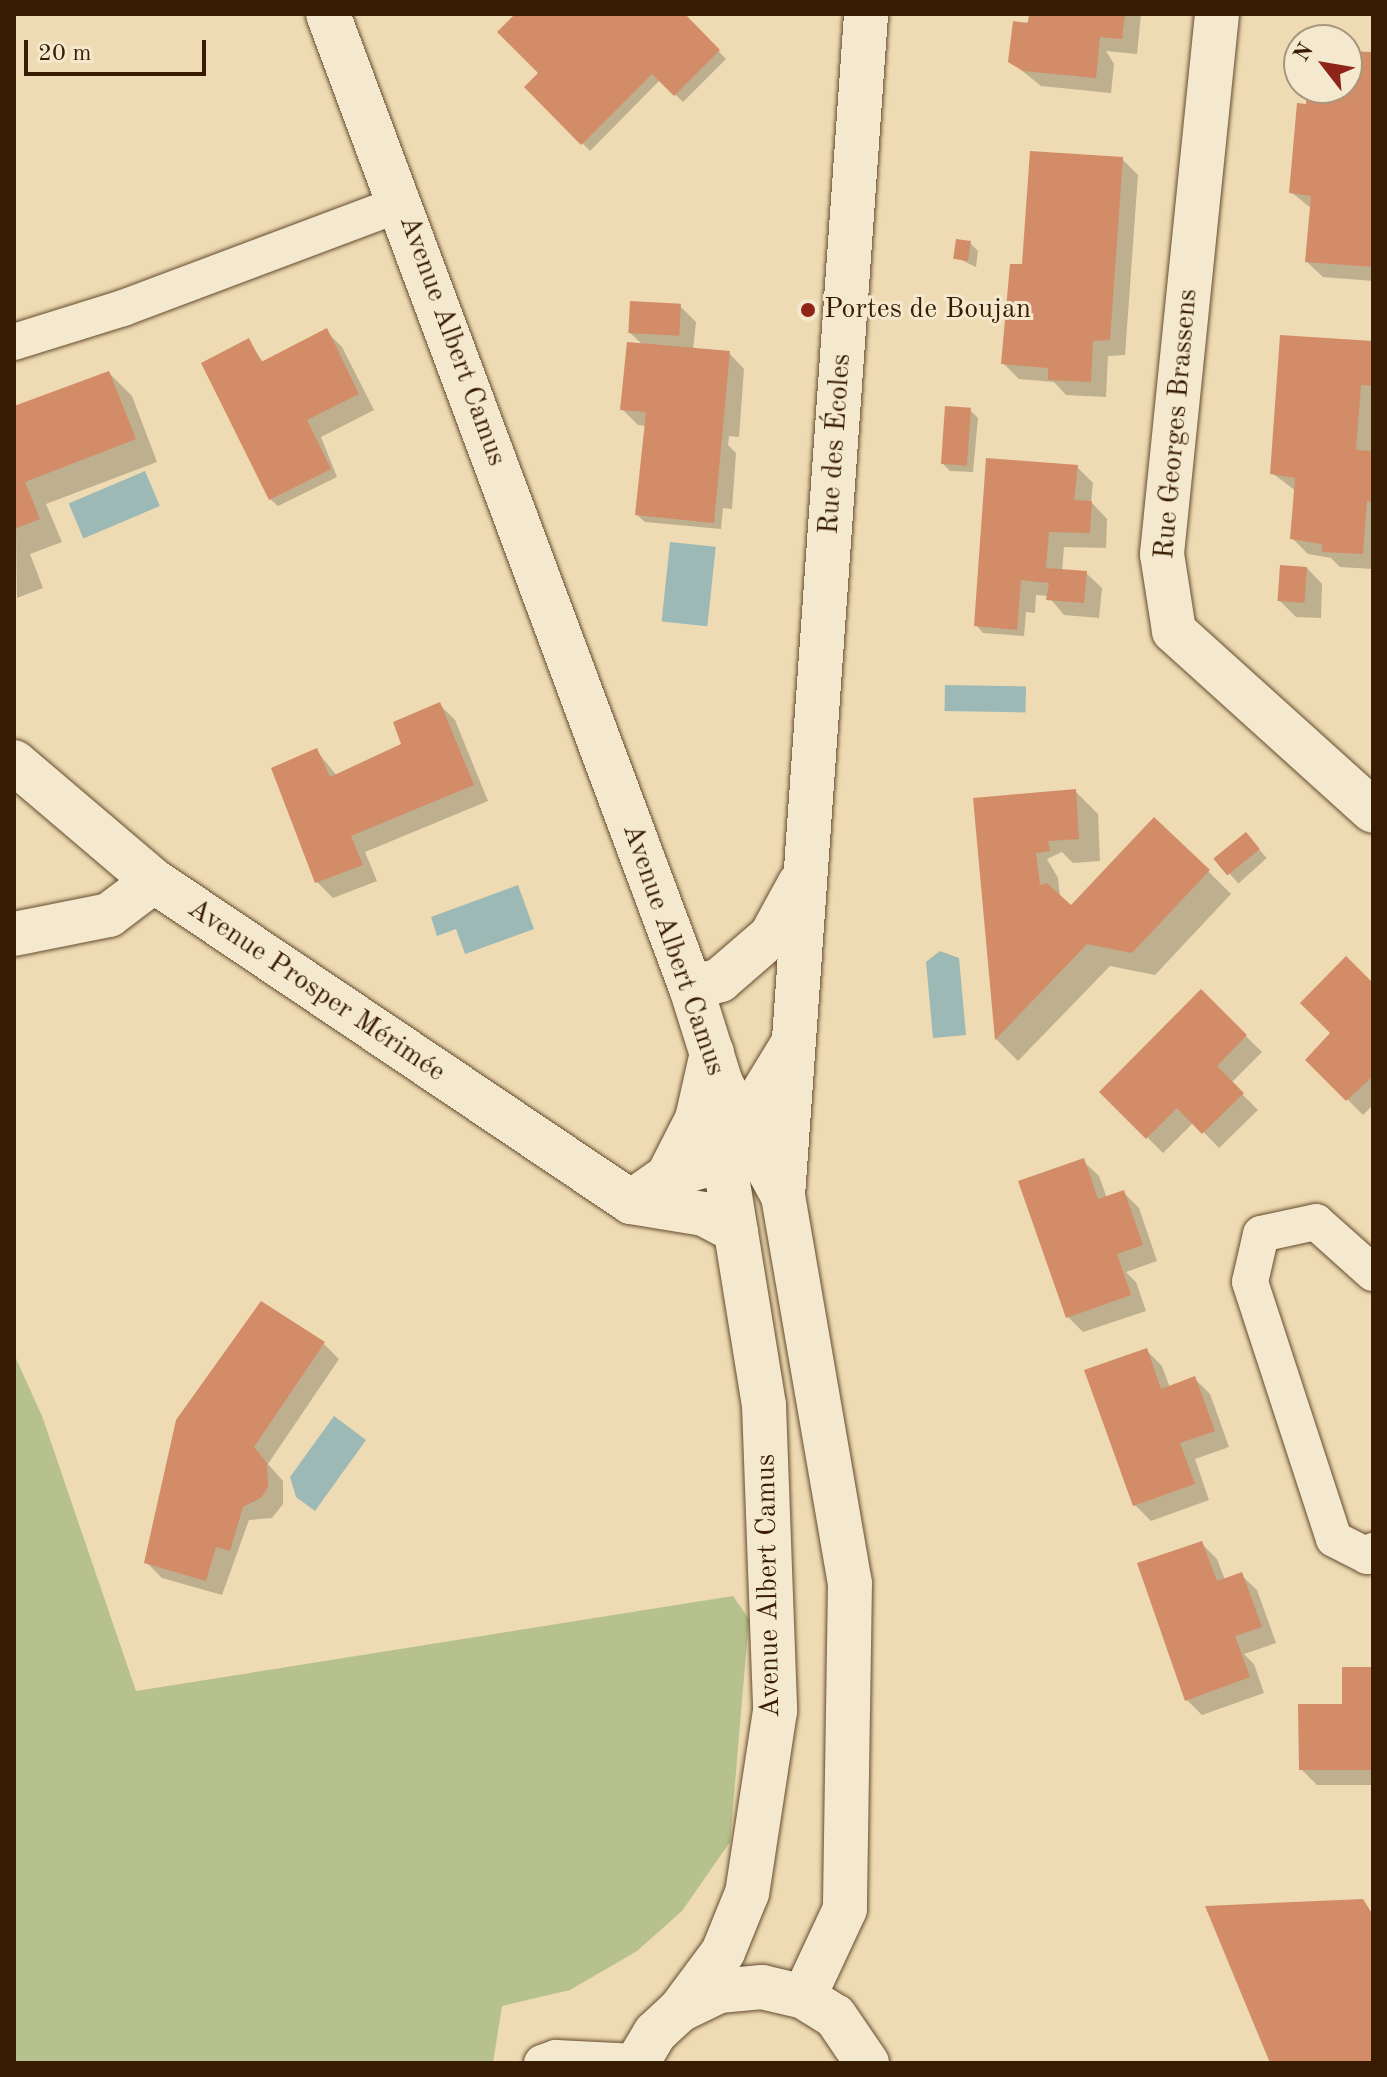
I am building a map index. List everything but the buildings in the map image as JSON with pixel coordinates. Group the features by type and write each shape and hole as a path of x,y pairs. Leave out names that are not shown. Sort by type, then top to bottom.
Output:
{"street":[{"name":"Avenue Albert Camus","path":"328,14 402,203 691,988 733,1134 736,1231 764,1405 775,1711 747,1893 723,1952 680,2010"},
{"name":"Rue des Écoles","path":"783,1196 798,1036 806,874 866,14"},
{"name":"Rue Georges Brassens","path":"1217,14 1162,554 1174,631 1373,811"},
{"name":"Avenue Prosper Mérimée","path":"14,762 154,881 631,1202 704,1214 736,1231"},
{"name":"Rue des Écoles","path":"691,988 720,980 771,936 806,874"},
{"path":"14,934 109,915 154,881"},
{"name":"Rue des Écoles","path":"733,1134 798,1036"},
{"path":"668,1176 697,1119 716,1068"},
{"path":"631,1202 668,1176 703,1166 733,1134 783,1196 850,1583 845,1909 804,1997"},
{"path":"637,2063 655,2033 680,2010 719,1991 748,1988 804,1997 835,2016 867,2063"}],"lane":[{"path":"14,342 123,308 402,203"},
{"path":"1373,1273 1316,1222 1261,1234 1250,1282 1334,1539 1367,1556 1373,1551"},
{"path":"542,2063 556,2058 637,2063"}],"green space":[{"path":"14,1354 42,1416 136,1691 733,1596 749,1619 730,1842 682,1911 637,1951 570,1990 502,2006 493,2063 14,2063"}],"water":[{"path":"145,471 160,506 83,538 69,503"},
{"path":"670,542 716,547 707,626 662,622"},
{"path":"945,685 1026,686 1026,712 945,711"},
{"path":"518,885 534,929 465,954 456,929 437,936 431,917"},
{"path":"940,951 959,958 966,1035 933,1038 926,962"},
{"path":"334,1416 366,1440 315,1511 296,1497 290,1477"}],"place":[{"name":"Portes de Boujan","path":"808,310"}]}
